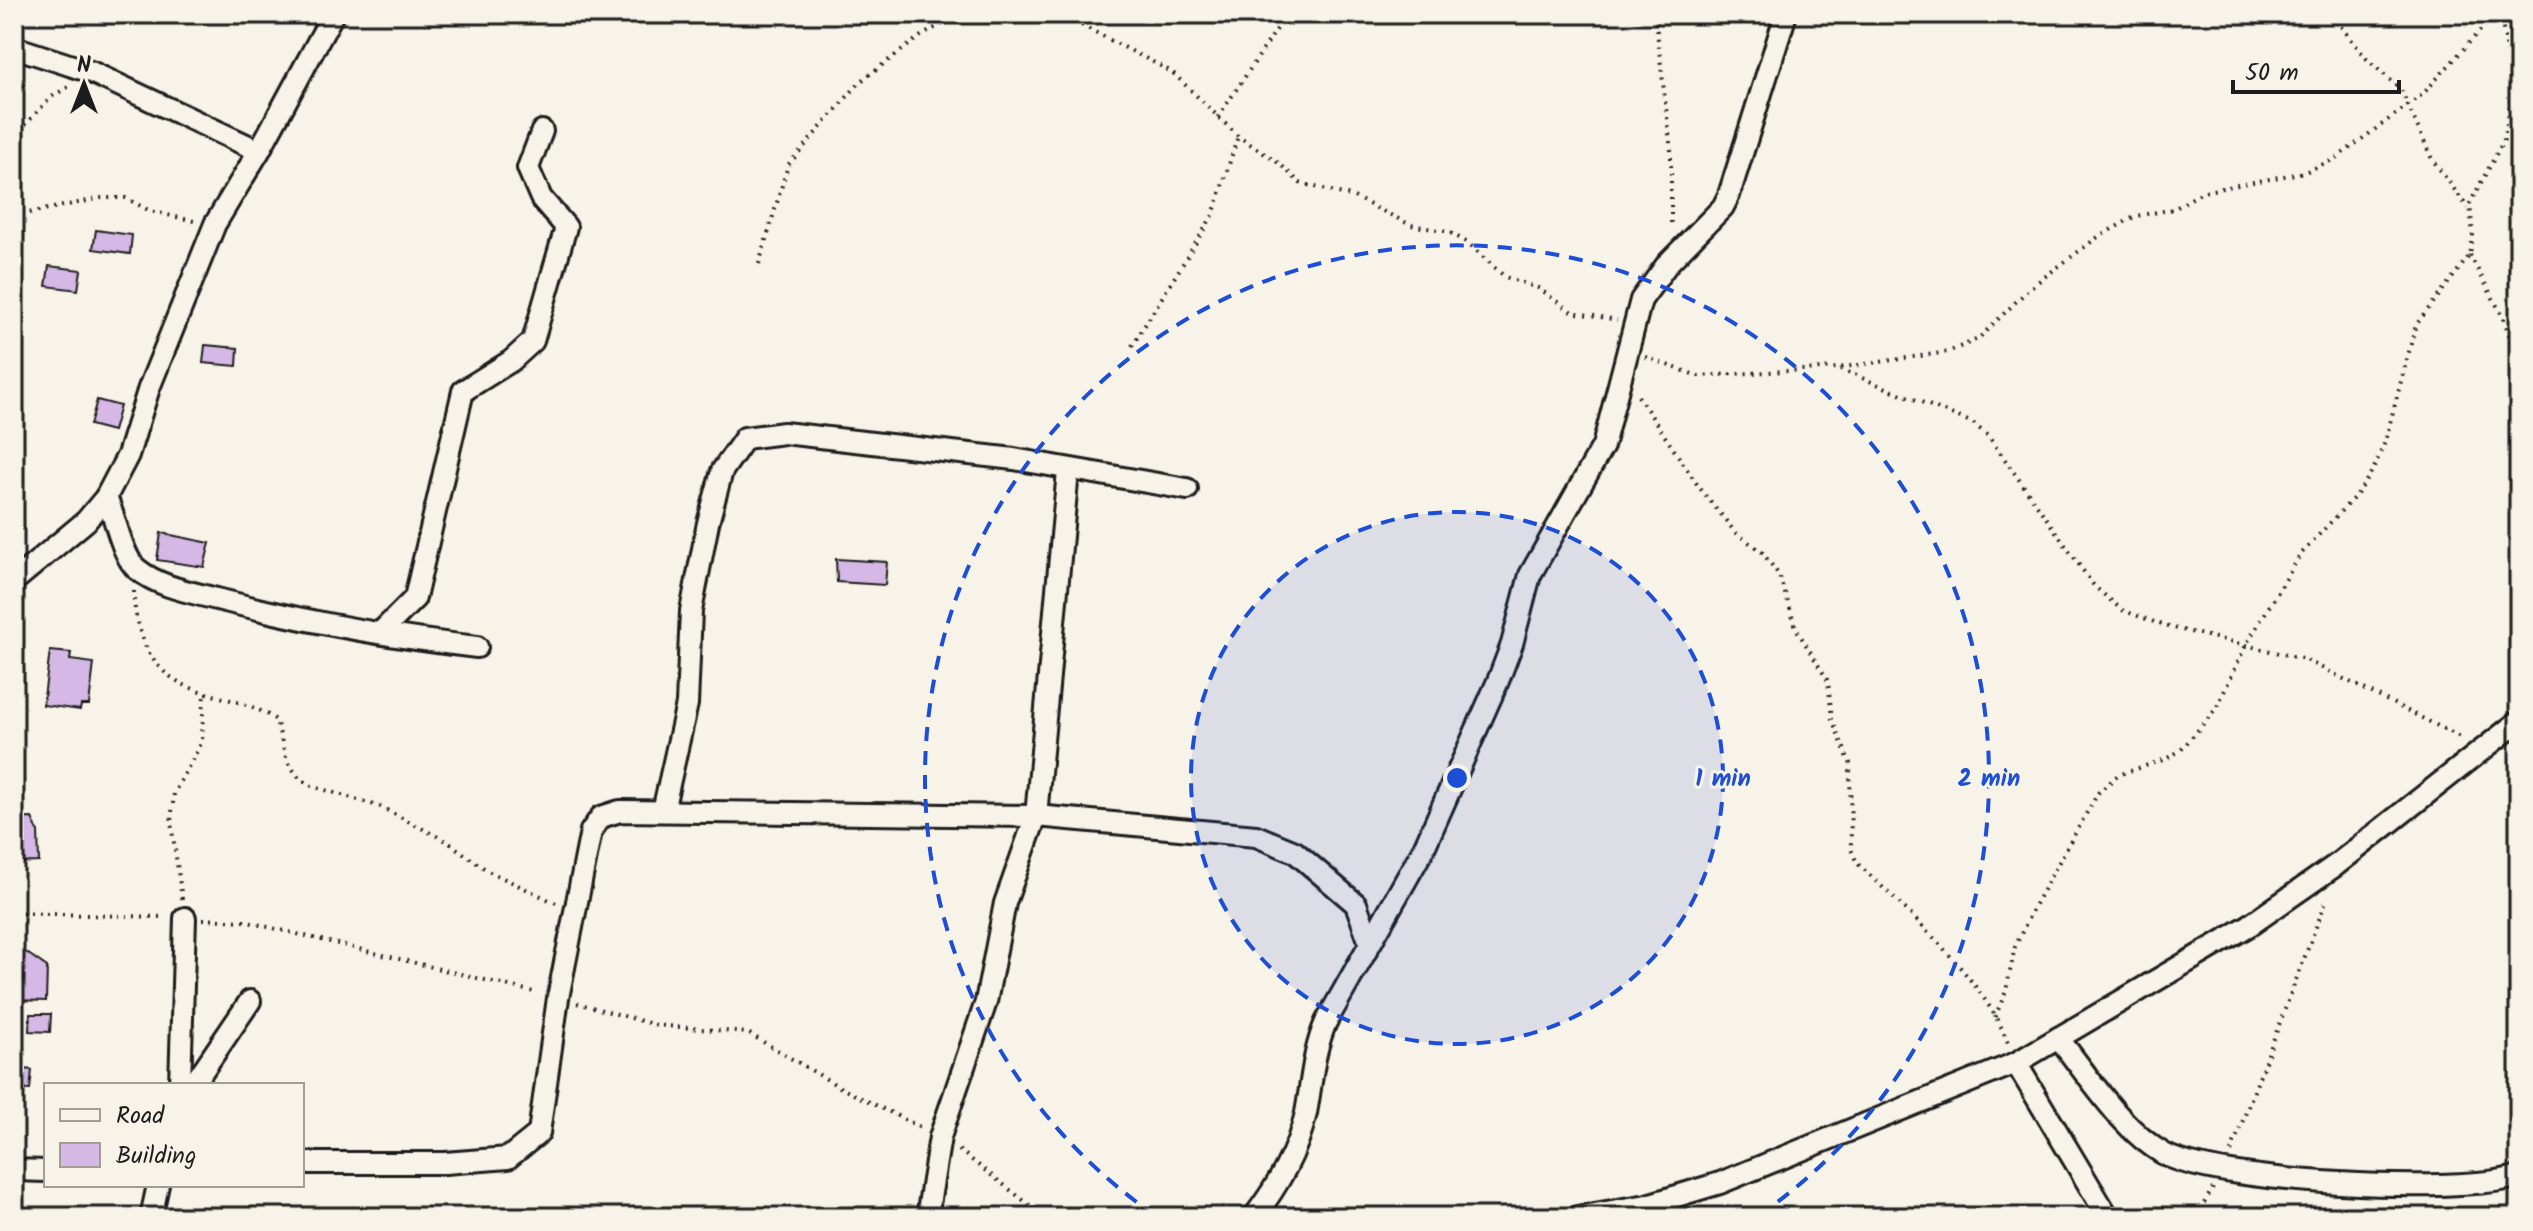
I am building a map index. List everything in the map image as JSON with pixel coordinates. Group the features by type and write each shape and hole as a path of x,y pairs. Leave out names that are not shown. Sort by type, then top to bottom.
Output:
{"street":[{"path":"14,581 86,521 106,497 128,455 149,388 215,224 259,151 333,14"},
{"path":"1254,1217 1289,1166 1306,1113 1319,1038 1424,848 1508,656 1530,575 1603,446 1635,322 1650,284 1723,207 1729,195 1786,14"},
{"path":"14,47 91,72 259,151"},
{"path":"381,632 415,598 463,391 511,361 533,341 566,227 541,198 528,168 542,131"},
{"path":"663,811 687,704 691,611 708,523 722,471 745,438 784,433 1014,459 1068,471 1187,489"},
{"path":"927,1217 940,1137 986,1002 1005,903 1036,816 1068,471"},
{"path":"106,497 118,522 125,552 135,568 167,586 251,608 477,647"},
{"path":"1577,1217 1647,1205 1720,1183 2016,1063 2250,925 2336,865 2519,721"},
{"path":"304,1163 445,1163 508,1158 539,1133 558,998 591,831 601,817 620,811 1036,816 1256,836 1295,852 1356,904 1370,943"},
{"path":"180,1083 185,918"},
{"path":"194,1083 250,1001"},
{"path":"2058,1038 2128,1124 2164,1154 2224,1171 2422,1185 2503,1181 2519,1176"},
{"path":"2016,1063 2108,1217"},
{"path":"14,1170 44,1171"},
{"path":"151,1217 158,1187"}],"path":[{"path":"759,264 788,165 861,81 921,36 959,14"},
{"path":"1060,14 1172,72 1238,136 1280,164 1300,183 1354,197 1411,225 1461,238 1505,277 1538,288 1572,312 1635,322"},
{"path":"1218,117 1287,14"},
{"path":"1655,14 1671,151 1673,206 1668,263"},
{"path":"2331,14 2366,58 2401,90 2432,159 2469,210"},
{"path":"1628,350 1698,376 1838,368 1948,352 1978,339 2031,287 2098,237 2136,216 2174,209 2202,192 2315,168 2335,159 2408,101 2423,94 2497,14"},
{"path":"1995,1017 2006,991 2015,947 2034,906 2098,793 2118,775 2166,759 2181,750 2216,709 2247,643 2301,554 2359,492 2374,468 2385,442 2416,325 2470,255 2473,236 2469,210 2471,199 2505,138 2513,100 2513,79 2497,14"},
{"path":"14,137 51,97 91,72"},
{"path":"1132,346 1213,215 1238,136"},
{"path":"14,216 102,198 126,198 150,211 215,224"},
{"path":"2470,255 2503,317 2519,364"},
{"path":"1838,368 1948,410 1973,423 1989,437 2094,586 2122,610 2165,626 2247,643 2304,659 2482,749"},
{"path":"1622,375 1668,437 1699,487 1735,532 1762,552 1779,575 1797,630 1828,681 1832,719 1850,763 1851,849 1857,863 1932,934 1995,1017 2016,1063"},
{"path":"135,568 134,597 147,650 163,672 204,693 253,707 276,720 290,769 312,786 381,807 448,842 488,871 575,912"},
{"path":"185,918 171,822 174,793 202,742 204,693"},
{"path":"2196,1217 2224,1171 2318,928 2336,865"},
{"path":"14,913 244,921 656,1025 748,1033 843,1089 940,1137 983,1166 1019,1200 1045,1217"}],"building":[{"path":"96,230 132,235 130,254 93,249"},
{"path":"49,266 81,270 78,290 46,286"},
{"path":"205,345 238,348 237,366 203,363"},
{"path":"97,400 120,406 113,431 90,425"},
{"path":"161,533 210,543 204,567 157,560"},
{"path":"836,559 887,562 885,585 837,582"},
{"path":"50,651 71,653 70,660 94,663 89,705 81,705 80,710 43,705"},
{"path":"32,818 38,831 39,862 14,863 14,819"},
{"path":"14,944 47,967 46,1001 14,1000"},
{"path":"30,1014 51,1014 50,1032 29,1031"},
{"path":"14,1068 32,1070 30,1090 14,1089"}]}
